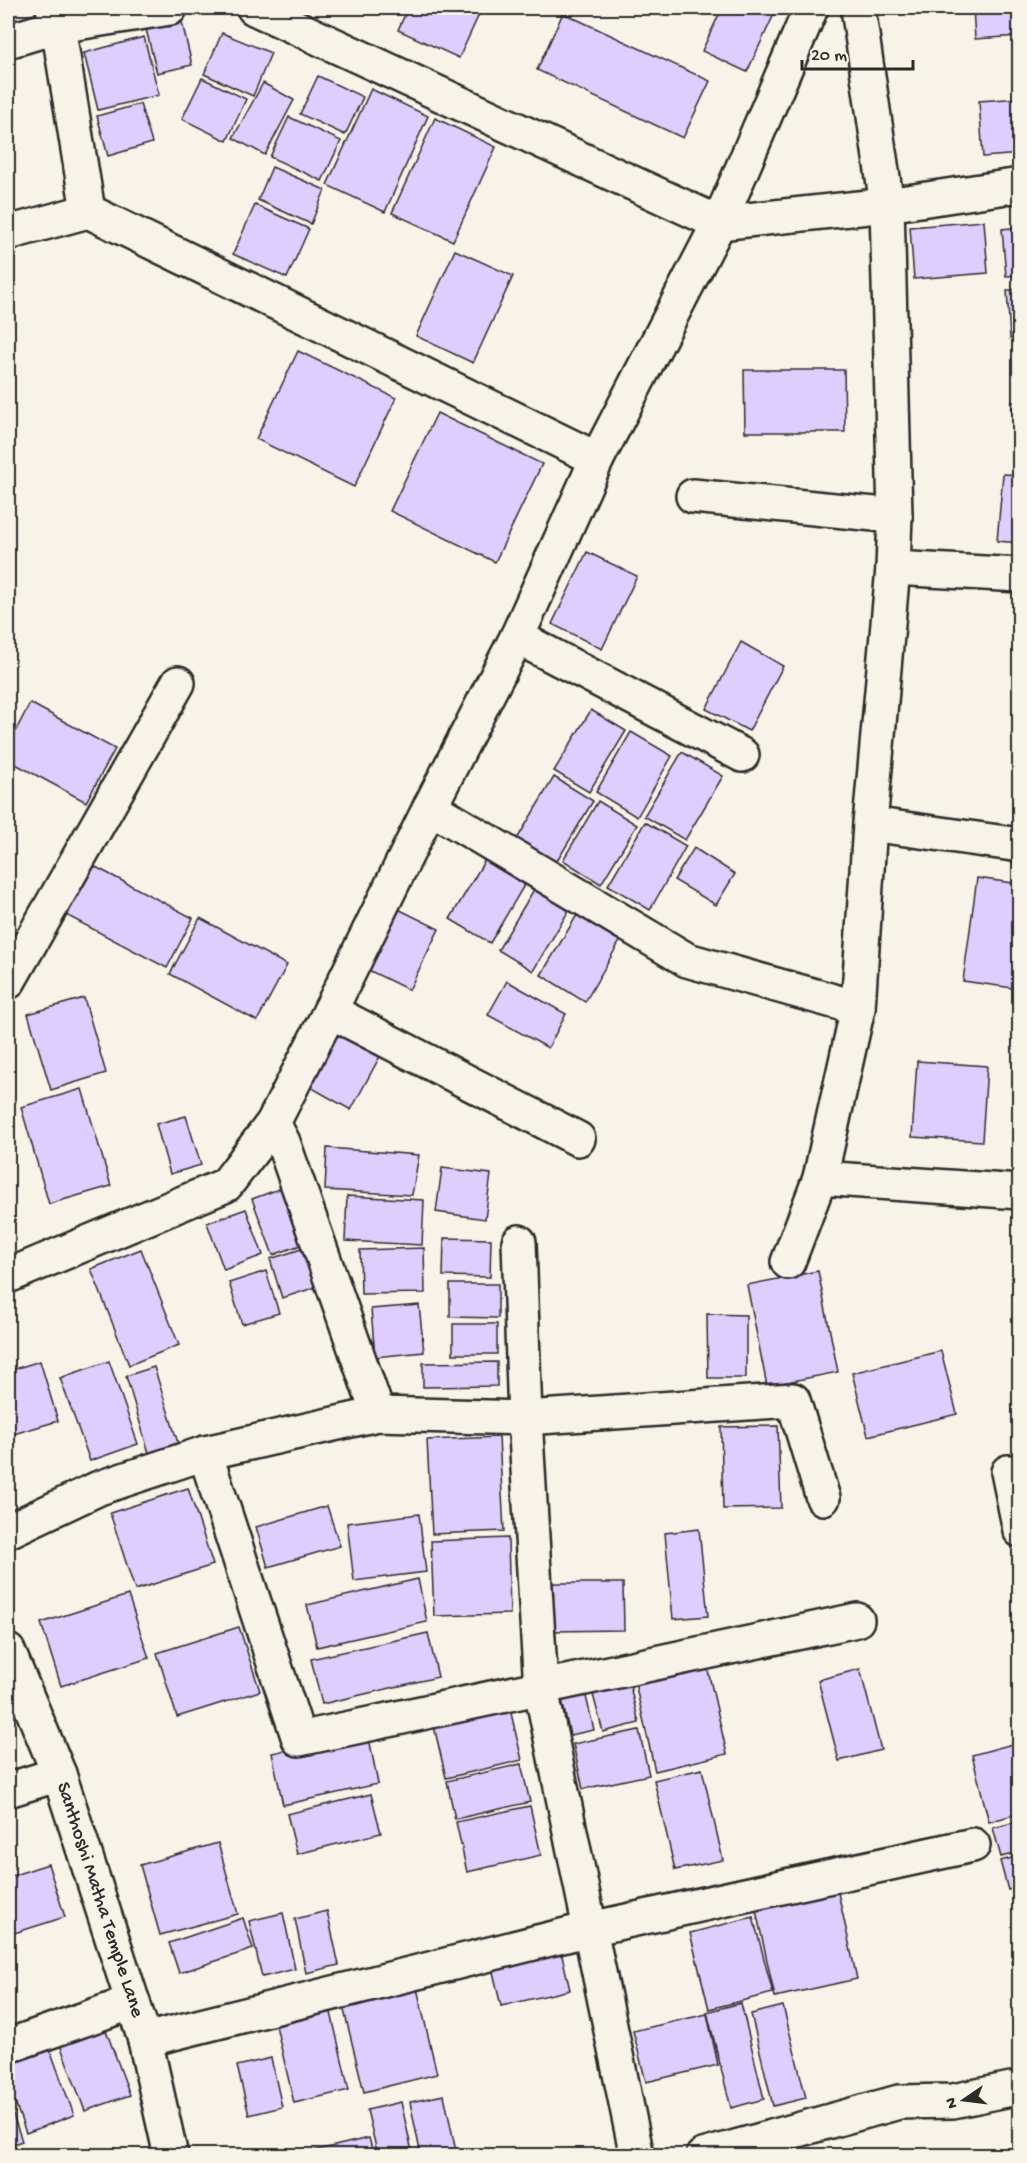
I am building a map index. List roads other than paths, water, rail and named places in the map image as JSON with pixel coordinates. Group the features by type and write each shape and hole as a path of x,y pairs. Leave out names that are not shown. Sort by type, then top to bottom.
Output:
{"street":[{"path":"8,41 56,17 170,8"},
{"path":"254,8 719,223 887,205 1020,185"},
{"path":"8,1276 226,1185 273,1123 517,637 597,459 719,223 811,8"},
{"path":"788,1262 819,1178 858,1008 870,824 893,568 895,516 887,205 858,8"},
{"path":"56,17 88,211"},
{"path":"8,233 88,211 597,459"},
{"path":"693,496 895,516"},
{"path":"893,568 1020,574"},
{"path":"517,637 742,755"},
{"path":"8,982 178,683"},
{"path":"430,807 687,960 858,1008"},
{"path":"870,824 1020,845"},
{"path":"330,1011 578,1138"},
{"path":"273,1123 283,1142 378,1414"},
{"path":"819,1178 1020,1192"},
{"path":"519,1242 525,1418 541,1689 637,2156"},
{"path":"8,1531 99,1488 205,1453 378,1414 525,1418 793,1400 823,1498"},
{"path":"205,1453 299,1739 857,1620"},
{"path":"1020,1472 1008,1472 1014,1510 1020,1530"},
{"name":"Santhoshi Matha Temple Lane","path":"8,1651 59,1774 133,2002 145,2040 171,2156"},
{"path":"8,1791 59,1774"},
{"path":"145,2040 590,1929 973,1845"},
{"path":"8,2046 133,2002"},
{"path":"703,2156 899,2102 953,2101 1011,2089"}]}
